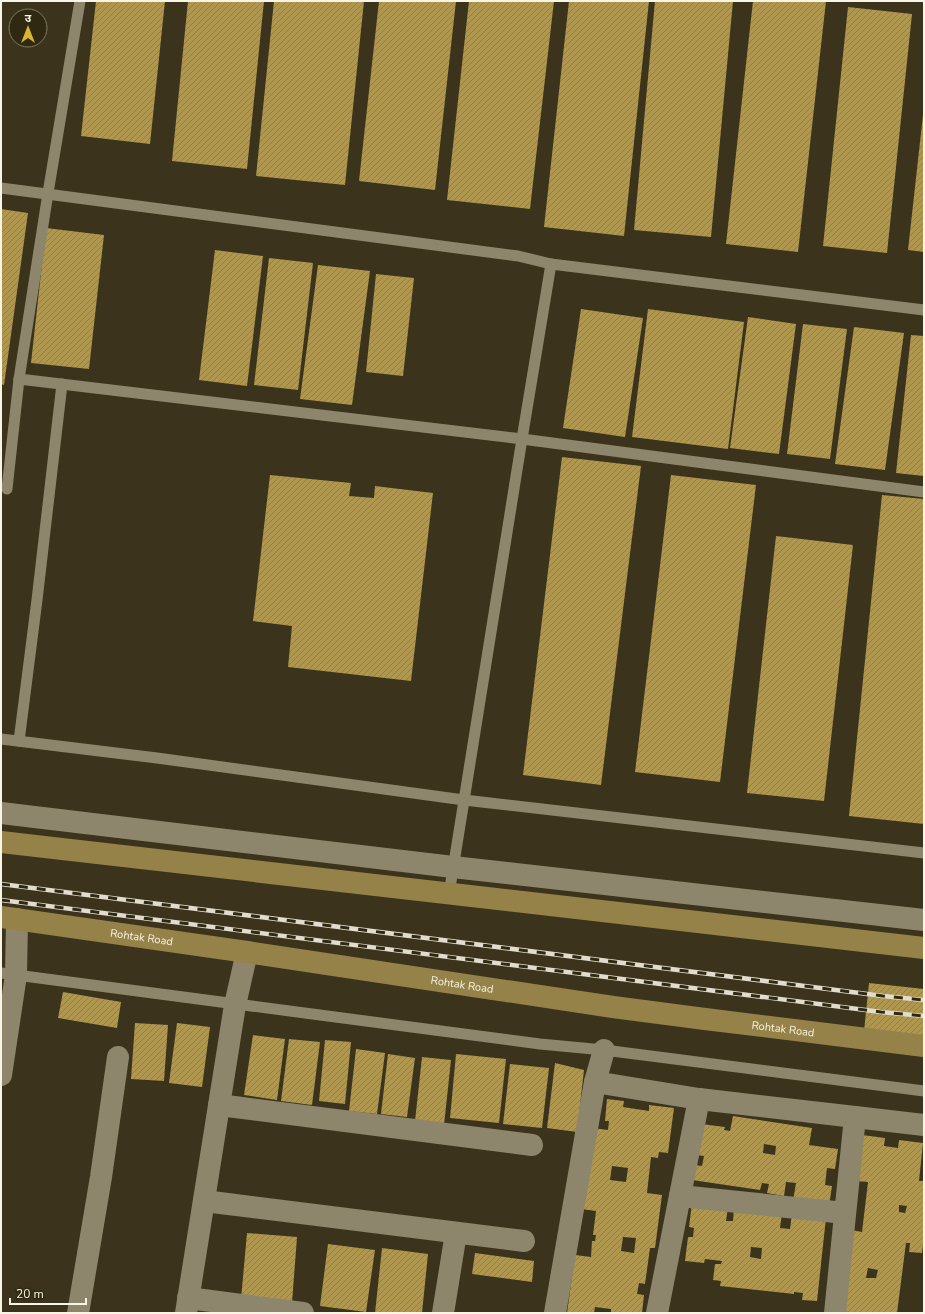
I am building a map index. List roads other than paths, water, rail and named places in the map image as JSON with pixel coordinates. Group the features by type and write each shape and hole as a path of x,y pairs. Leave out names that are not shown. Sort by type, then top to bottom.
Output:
{"highway":[{"path":"1,842 924,948"},
{"name":"Rohtak Road","path":"9,918 613,1007 924,1046"}],"street":[{"path":"1,813 39,816 453,867 924,920"},
{"path":"1,1075 8,974 9,918"},
{"path":"247,952 235,1004 187,1305 303,1313"},
{"path":"555,1313 595,1082 604,1050"},
{"path":"78,1313 101,1177 118,1057"},
{"path":"595,1082 699,1099 924,1125"},
{"path":"657,1313 699,1099"},
{"path":"219,1105 532,1145"},
{"path":"835,1313 855,1117"},
{"path":"680,1196 845,1213"},
{"path":"204,1201 524,1241"},
{"path":"444,1313 456,1232"}],"lane":[{"path":"7,489 19,379 80,1"},
{"path":"1,188 518,256 551,264 924,310"},
{"path":"449,894 551,264"},
{"path":"19,379 522,439 924,492"},
{"path":"19,741 62,384"},
{"path":"1,739 165,759 464,800 924,854"},
{"path":"8,974 540,1044 604,1050 924,1092"}],"railway":[{"path":"1,884 924,1000"},
{"path":"1,900 881,1012 924,1016"}]}
